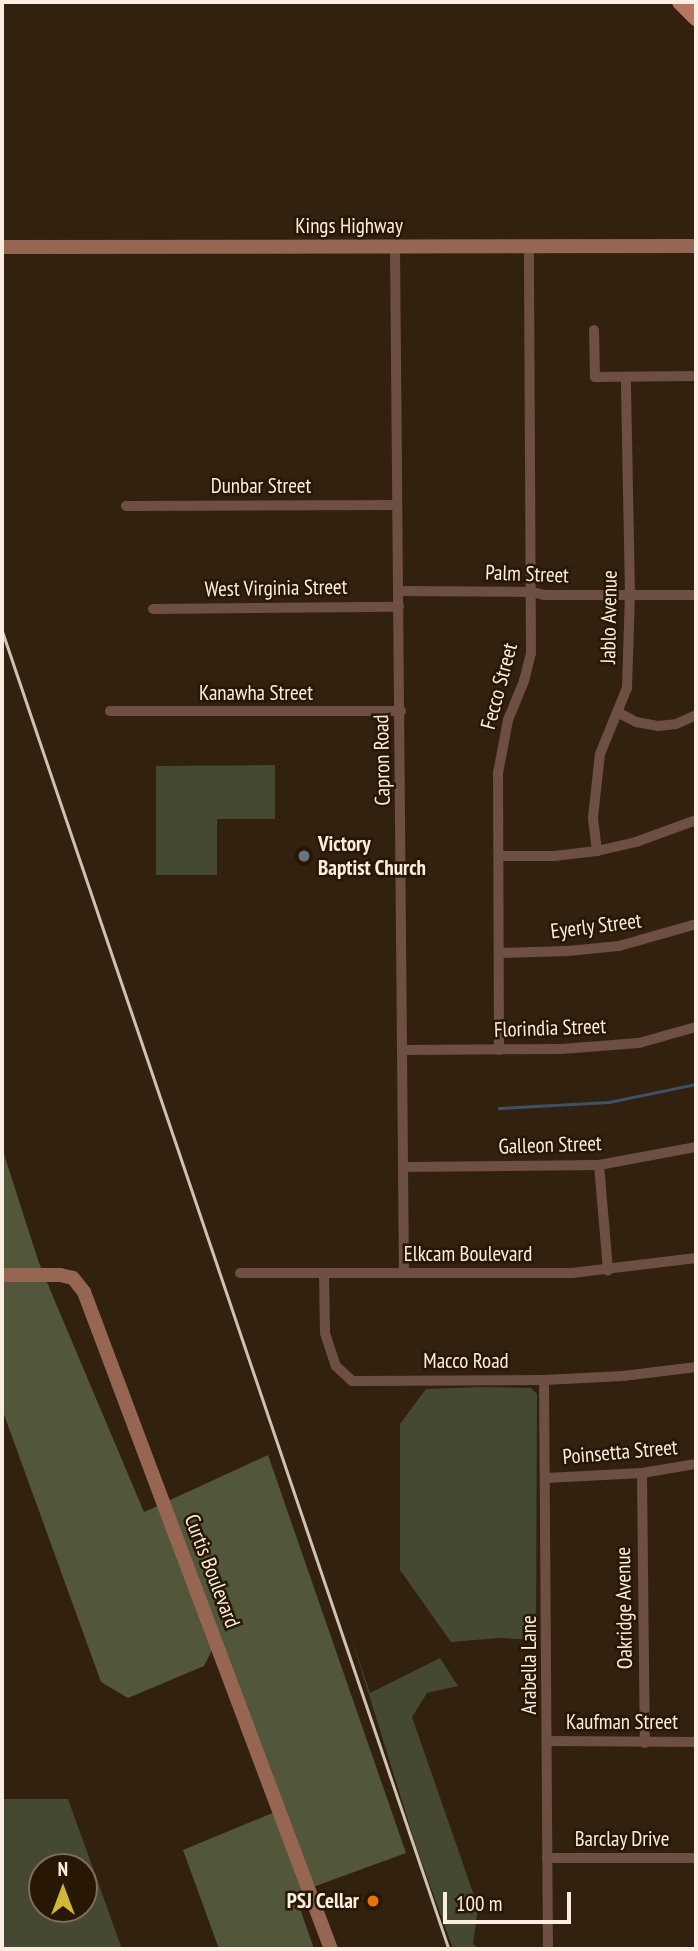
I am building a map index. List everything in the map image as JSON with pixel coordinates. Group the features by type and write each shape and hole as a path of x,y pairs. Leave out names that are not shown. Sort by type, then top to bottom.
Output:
{"main road":[{"path":"680,2 696,18"}],"street":[{"name":"Kings Highway","path":"2,247 696,246"},
{"name":"Capron Road","path":"395,247 404,1273"},
{"name":"Fecco Street","path":"499,1050 498,774 508,720 524,681 531,653 529,247"},
{"path":"594,330 595,377 696,376"},
{"name":"Jablo Avenue","path":"597,851 593,817 600,754 627,688 630,596 626,377"},
{"name":"Dunbar Street","path":"126,506 397,505"},
{"name":"Palm Street","path":"398,591 696,595"},
{"name":"West Virginia Street","path":"153,609 399,607"},
{"name":"Kanawha Street","path":"110,711 401,710"},
{"path":"618,713 636,722 658,726 676,724 696,715"},
{"path":"499,856 554,856 597,851 636,842 696,820"},
{"name":"Eyerly Street","path":"499,953 619,946 696,925"},
{"name":"Florindia Street","path":"404,1050 499,1050 639,1043 696,1027"},
{"name":"Galleon Street","path":"404,1167 599,1165 696,1147"},
{"path":"599,1165 608,1271"},
{"name":"Elkcam Boulevard","path":"240,1273 608,1271 696,1258"},
{"name":"Macco Road","path":"324,1274 325,1333 336,1366 352,1381 544,1380 623,1376 696,1367"},
{"name":"Curtis Boulevard","path":"2,1275 60,1275 73,1278 85,1292 331,1949"},
{"name":"Arabella Lane","path":"544,1380 547,1478 548,1949"},
{"name":"Poinsetta Street","path":"547,1478 642,1473 696,1464"},
{"name":"Oakridge Avenue","path":"642,1473 645,1743"},
{"name":"Kaufman Street","path":"548,1741 696,1742"},
{"name":"Barclay Drive","path":"547,1858 696,1858"}],"green space":[{"path":"275,765 275,819 217,819 217,875 156,875 156,766"},
{"path":"2,1148 38,1260 42,1270 2,1270"},
{"path":"2,1280 46,1280 144,1512 160,1505 213,1648 204,1666 128,1698 101,1682 2,1409"},
{"path":"531,1388 537,1394 536,1640 499,1638 451,1642 400,1570 400,1424 426,1389"},
{"path":"268,1455 406,1853 313,1887 168,1501"},
{"path":"351,1637 370,1693 440,1658 458,1686 427,1693 412,1717 478,1907 473,1944 480,1949 453,1949 416,1846"},
{"path":"2,1799 68,1799 87,1853 28,1853 28,1923 98,1923 98,1882 122,1949 2,1949"},
{"path":"275,1812 304,1890 295,1894 314,1949 219,1949 183,1850"}],"waterway":[{"path":"499,1108 609,1102 696,1084"}],"railway":[{"path":"2,630 449,1949"}],"place":[{"name":"Victory Baptist Church","path":"304,856"},
{"name":"PSJ Cellar","path":"373,1901"}]}
